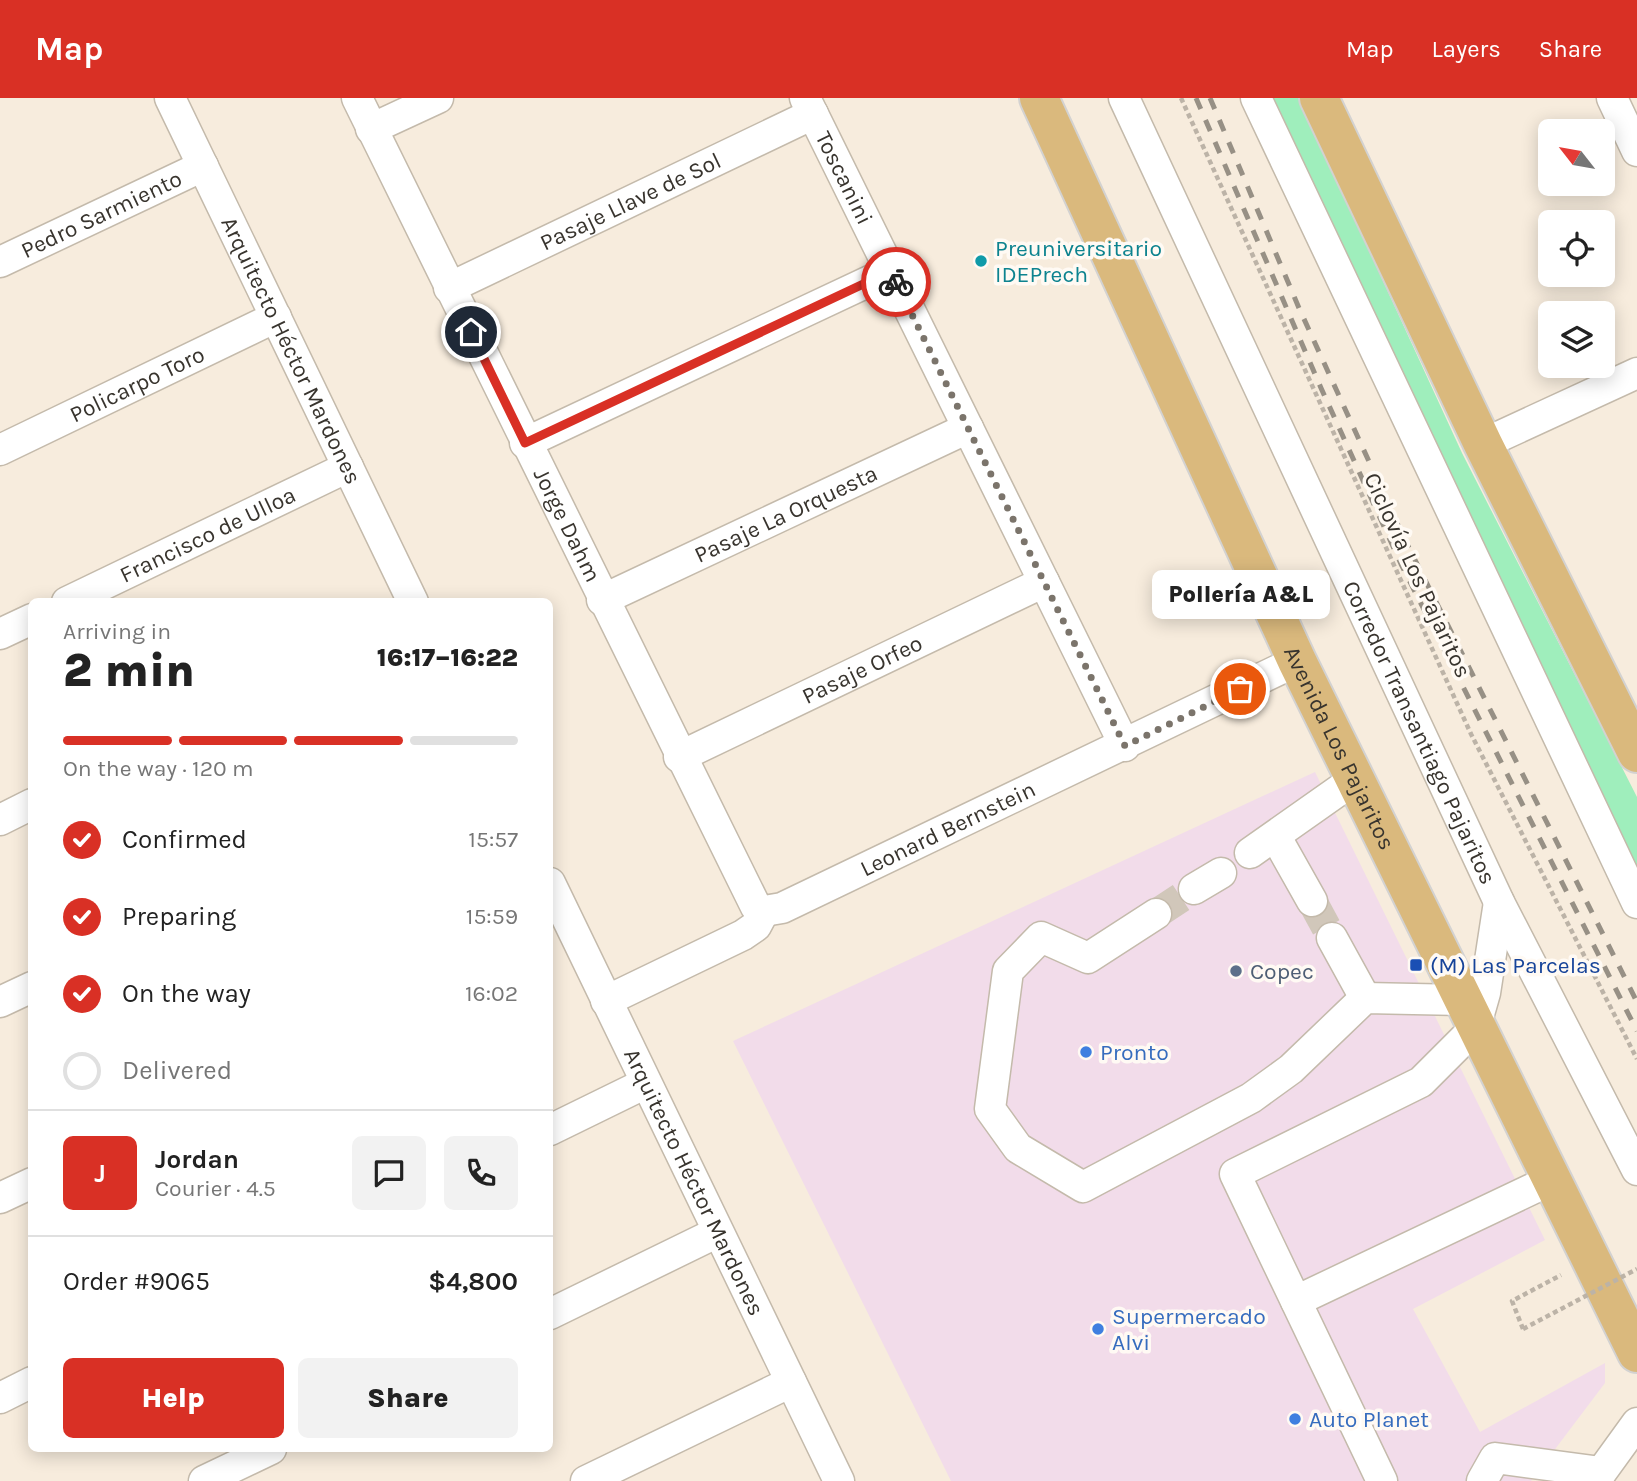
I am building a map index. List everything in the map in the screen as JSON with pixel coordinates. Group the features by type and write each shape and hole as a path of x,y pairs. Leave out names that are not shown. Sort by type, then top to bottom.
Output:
{"main road":[{"name":"Avenida Los Pajaritos","path":"1039,98 1297,661 1468,1014 1637,1353"},
{"path":"1319,98 1483,444 1637,753"}],"street":[{"name":"Arquitecto Héctor Mardones","path":"170,98 411,598"},
{"name":"Jorge Dahm","path":"357,98 750,900 764,911"},
{"path":"371,130 438,98"},
{"name":"Corredor Transantiago Pajaritos","path":"1124,98 1499,902 1637,1170"},
{"path":"1256,98 1637,903"},
{"path":"1612,98 1637,151"},
{"name":"Toscanini","path":"809,106 1125,746"},
{"name":"Pasaje Llave de Sol","path":"449,288 809,106"},
{"name":"Pedro Sarmiento","path":"0,262 203,166"},
{"path":"525,443 891,271"},
{"name":"Policarpo Toro","path":"0,450 276,317"},
{"path":"1483,444 1637,373"},
{"name":"Pasaje La Orquesta","path":"602,600 968,428"},
{"name":"Francisco de Ulloa","path":"75,598 348,467"},
{"name":"Pasaje Orfeo","path":"679,757 1044,582"},
{"path":"0,634 28,621"},
{"name":"Leonard Bernstein","path":"764,911 782,908 1125,746 1297,661"},
{"path":"1250,853 1354,779"},
{"path":"0,820 28,806"},
{"path":"1276,837 1312,901"},
{"path":"1195,889 1221,873"},
{"name":"Arquitecto Héctor Mardones","path":"553,898 559,929 606,1002 839,1481"},
{"path":"1382,1481 1235,1174 1421,1082 1485,993 1499,902"},
{"path":"606,1002 743,935 755,926 764,911"},
{"path":"1156,914 1088,958 1041,937 1008,971 990,1109 1018,1148 1083,1187 1251,1098 1291,1069 1365,998"},
{"path":"1332,938 1365,998"},
{"path":"0,1002 28,989"},
{"path":"1365,998 1468,1014"},
{"path":"553,1129 646,1083"},
{"path":"1296,1301 1551,1180"},
{"path":"0,1198 28,1184"},
{"path":"553,1313 718,1232"},
{"path":"586,1481 791,1382"},
{"path":"0,1398 28,1384"},
{"path":"1482,1481 1495,1458 1598,1477 1637,1423"},
{"path":"205,1481 265,1452"}],"path":[{"name":"Ciclovía Los Pajaritos","path":"1181,98 1471,734 1637,1059"},
{"path":"1590,1259 1512,1301 1523,1329 1637,1269"}],"shaded area":[{"path":"1315,772 1545,1240 1413,1309 1480,1432 1605,1363 1605,1383 1531,1481 951,1481 733,1041"}],"green space":[{"path":"1268,98 1299,98 1462,453 1637,797 1637,878"}],"tunnel":[{"path":"1156,914 1194,889"},
{"path":"1312,901 1332,938"}],"railway":[{"path":"1196,98 1321,388 1401,564 1637,1031"},
{"path":"1210,98 1299,308 1403,536 1637,1002"}],"way so far":[{"path":"896,282 1125,746 1240,689"}],"place":[{"name":"Preuniversitario IDEPrech","path":"981,261"},
{"name":"Pollería A&L","path":"1240,689"},
{"name":"(M) Las Parcelas","path":"1416,965"},
{"name":"Copec","path":"1236,971"},
{"name":"Pronto","path":"1086,1052"},
{"name":"Supermercado Alvi","path":"1098,1329"},
{"name":"Auto Planet","path":"1295,1419"}],"route":[{"path":"471,332 525,443 891,271 896,282"}]}
